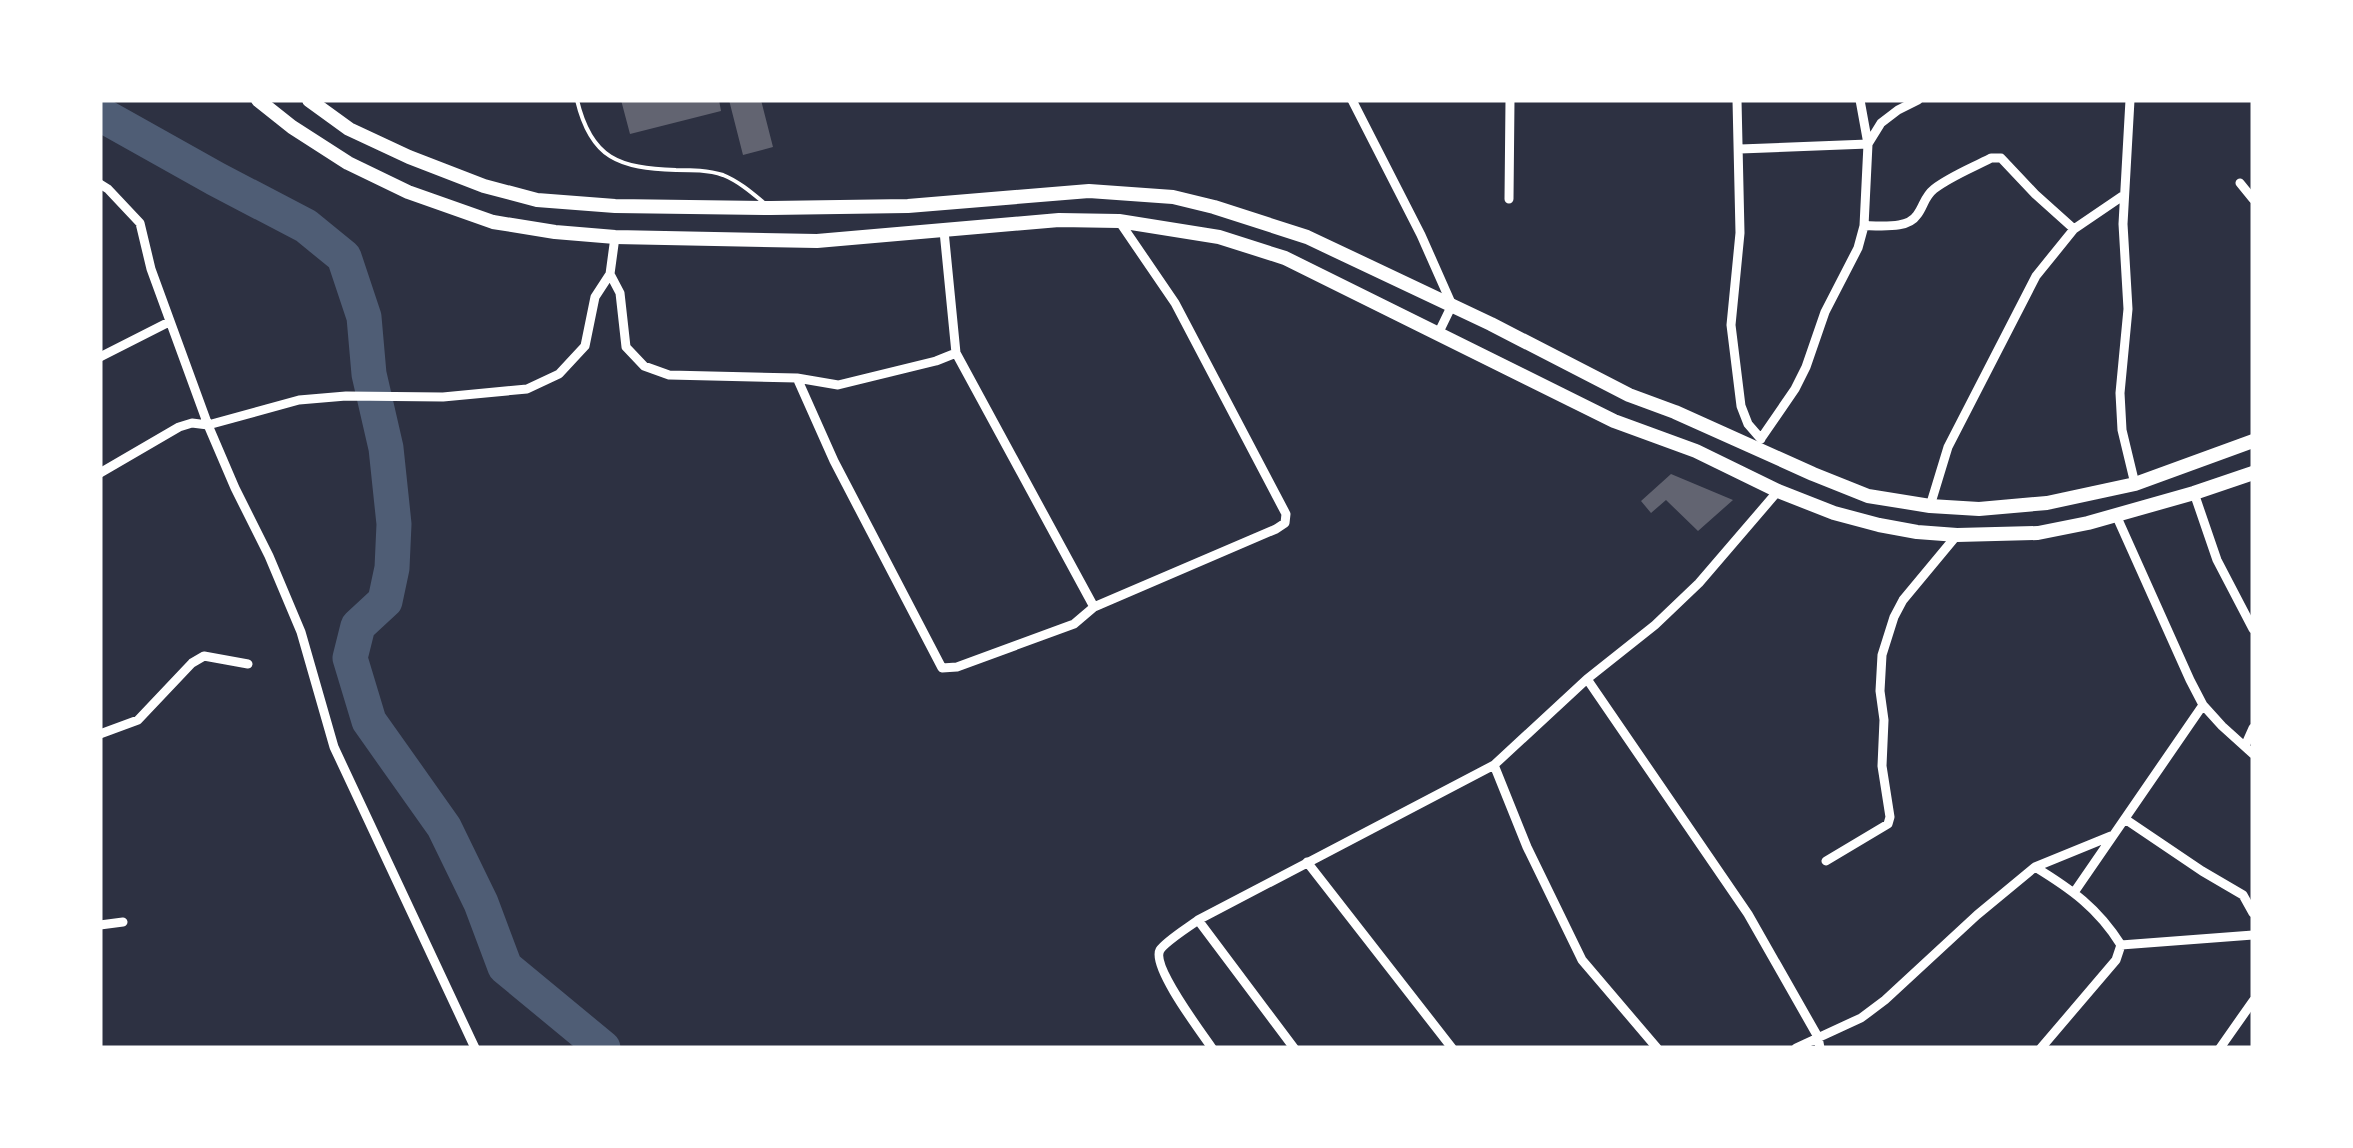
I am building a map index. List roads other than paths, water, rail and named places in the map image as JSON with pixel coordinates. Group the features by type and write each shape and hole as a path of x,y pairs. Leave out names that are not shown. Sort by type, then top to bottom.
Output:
{"main road":[{"path":"258,100 348,164 408,192 493,222 555,232 818,242 1059,220 1119,221 1219,237 1286,258 1614,420 1696,451 1834,513 1878,525 1957,535 2038,533 2194,493 2253,472"},
{"path":"309,100 349,129 409,157 484,186 537,200 615,206 770,208 908,206 1089,192 1172,197 1307,237 1630,395 1759,443 1868,496 1979,510 2048,502 2134,484 2253,441"}],"street":[{"path":"1352,100 1452,305 1438,334"},
{"path":"1508,199 1510,100"},
{"path":"1737,100 1740,233 1731,325 1741,406 1759,443 1806,367 1825,312 1858,248 1864,226 1868,144 1860,100"},
{"path":"1868,144 1882,123 1918,100"},
{"path":"2130,100 2124,195 2128,309 2120,393 2122,430 2134,484"},
{"path":"1740,149 1868,144"},
{"path":"1864,226 1911,221 1932,190 1991,158 2002,158 2074,228"},
{"path":"2240,183 2253,199"},
{"path":"100,184 140,223 151,268 208,425 300,632 334,747 474,1048"},
{"path":"1930,506 1948,447 2036,276 2074,228 2124,195"},
{"path":"797,378 834,461 942,668 957,667 1074,624 1094,607 1276,529 1285,523 1286,514 1174,304 1119,221"},
{"path":"944,232 956,353 1094,607"},
{"path":"100,474 192,423 208,425 299,400 346,396 443,397 527,389 559,374 585,346 595,298 610,274 616,237"},
{"path":"610,274 620,293 626,347 644,366 668,375 797,378 838,385 956,353"},
{"path":"100,356 170,322"},
{"path":"1212,1048 1164,974 1158,960 1161,949 1198,920 1494,764 1699,583 1778,490"},
{"path":"2194,493 2218,560 2253,629"},
{"path":"2116,515 2203,704 2249,750"},
{"path":"1826,860 1888,824 1882,766 1882,655 1903,600 1957,535"},
{"path":"100,734 138,720 192,663 204,656 248,664"},
{"path":"1587,679 1748,914 1819,1042"},
{"path":"2074,891 2203,704"},
{"path":"2249,750 2253,728"},
{"path":"1494,764 1527,846 1582,960 1658,1048"},
{"path":"2125,819 2243,895 2253,913"},
{"path":"1796,1048 1819,1042 1885,1000 2035,867 2112,836"},
{"path":"1307,862 1452,1048"},
{"path":"2035,867 2074,891 2121,945"},
{"path":"1198,920 1294,1048"},
{"path":"100,925 123,922"},
{"path":"2121,945 2253,934"},
{"path":"2041,1048 2116,960 2121,945"},
{"path":"2220,1048 2253,1001"}],"lane":[{"path":"577,100 586,131 600,149 621,162 644,169 702,170 725,176 770,208"}],"waterway":[{"path":"100,114 306,226 344,257 364,317 369,374 386,448 394,524 392,568 385,601 358,626 350,658 369,721 444,827 481,903 505,967 603,1048"}]}
